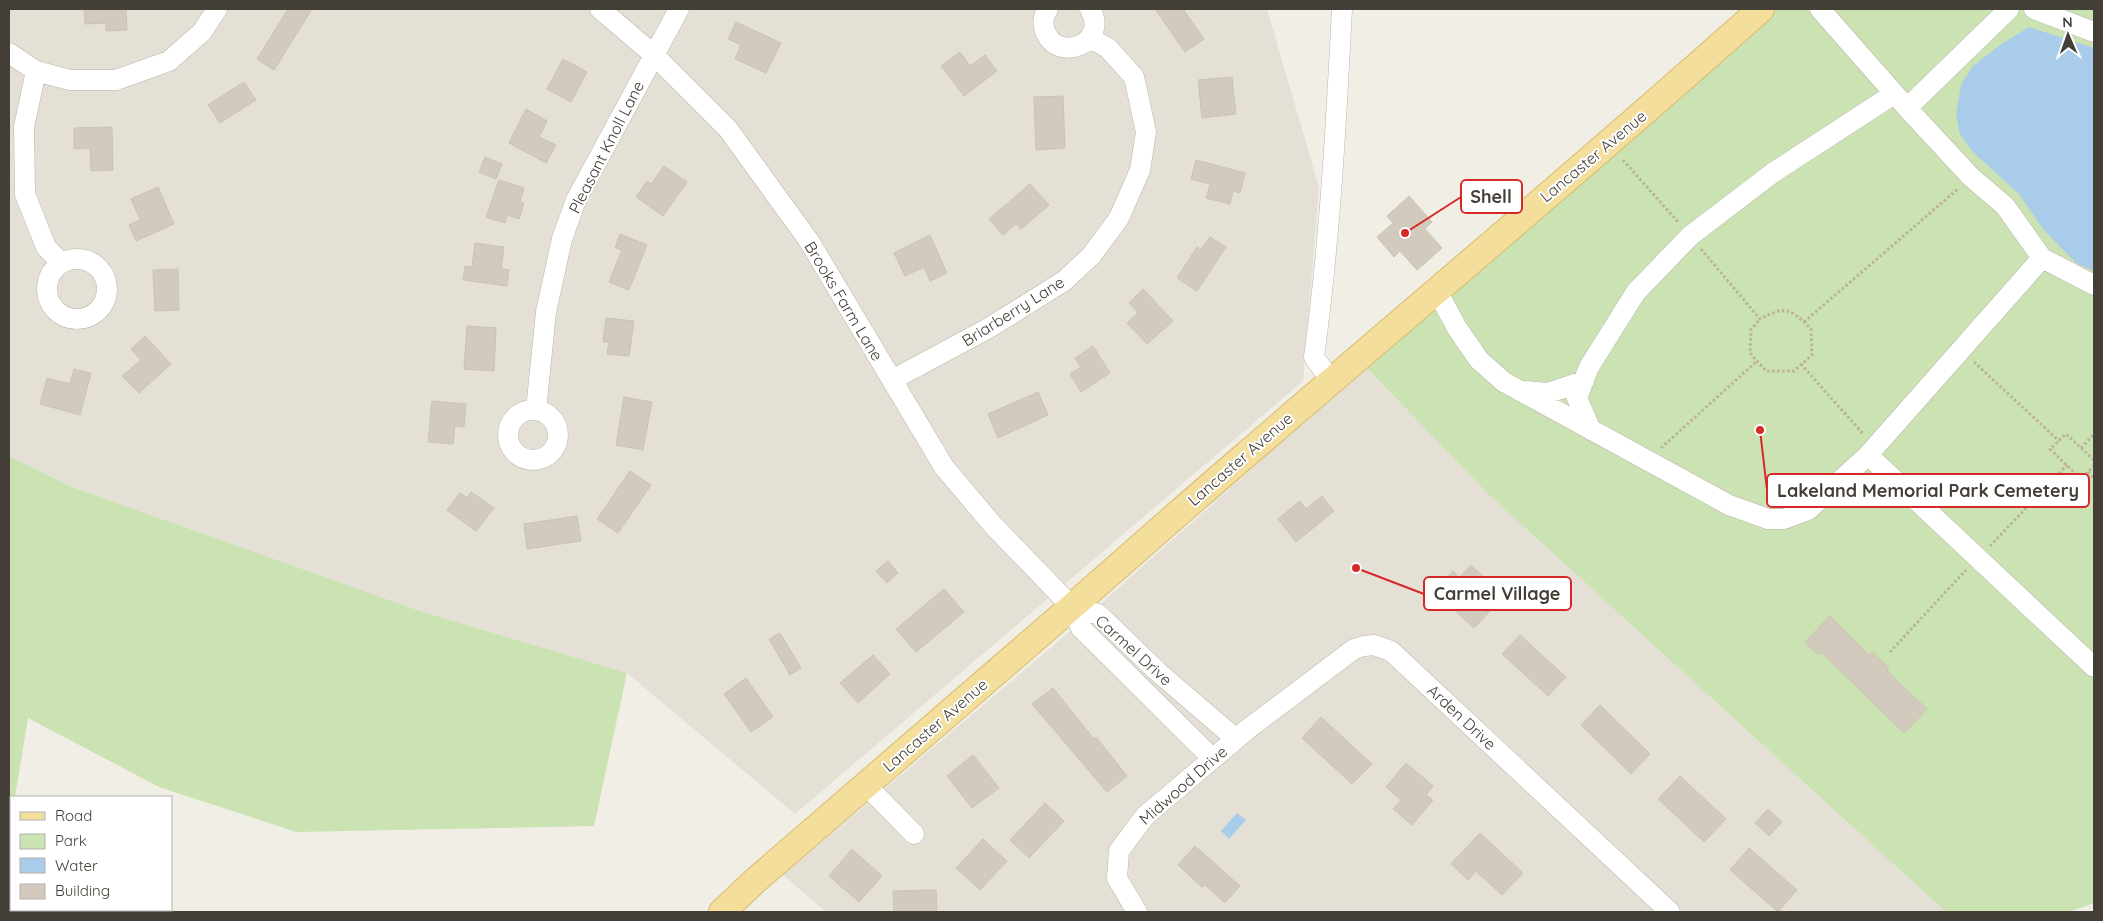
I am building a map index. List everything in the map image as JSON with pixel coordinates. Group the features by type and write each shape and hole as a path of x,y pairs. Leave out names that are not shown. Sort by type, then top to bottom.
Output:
{"main road":[{"name":"Lancaster Avenue","path":"722,912 756,880 1072,607 1186,505 1437,291 1560,183 1650,108 1761,9"}],"street":[{"path":"9,53 36,70 70,80 116,80 169,61 202,32 216,9"},
{"name":"Brooks Farm Lane","path":"600,9 654,55 728,129 808,240 944,468 992,524 1072,607"},
{"name":"Pleasant Knoll Lane","path":"536,410 546,312 565,232 576,200 679,9"},
{"path":"1048,9 1044,19 1044,27 1052,42 1060,46 1076,47 1090,38 1095,22 1090,9"},
{"path":"1331,381 1314,356 1324,286 1334,178 1342,9"},
{"path":"1820,9 1900,101 1971,177 2005,206 2042,258 2094,286"},
{"path":"1591,430 1577,398 1589,367 1636,292 1690,236 1774,172 1900,101 2009,9"},
{"path":"2034,9 2094,32"},
{"name":"Briarberry Lane","path":"892,380 987,329 1064,281 1091,256 1119,218 1140,170 1146,132 1134,77 1108,48 1090,38"},
{"path":"36,70 24,127 25,194 46,248 61,263"},
{"path":"1437,291 1457,328 1479,360 1504,382 1729,505 1768,519 1784,519 1808,510 1872,451 2042,258"},
{"path":"1519,391 1548,393 1584,380"},
{"path":"1872,451 1978,558 2094,667"},
{"name":"Carmel Drive","path":"1072,607 1098,614 1158,672 1236,740"},
{"name":"Carmel Drive","path":"1072,607 1081,628 1213,759"},
{"name":"Arden Drive","path":"1236,740 1354,649 1374,645 1391,651 1670,912"},
{"name":"Midwood Drive","path":"1138,912 1117,878 1119,851 1145,816 1236,740"},
{"path":"866,785 914,834"}],"path":[{"path":"1623,160 1760,319"},
{"path":"1804,322 1971,177"},
{"path":"1776,310 1794,312 1811,329 1812,355 1794,371 1766,371 1750,353 1752,330 1760,319 1776,310"},
{"path":"1961,350 2059,441"},
{"path":"1647,460 1757,361"},
{"path":"1801,364 1872,451"},
{"path":"2094,460 2066,434 2050,449 2082,479 2094,466"},
{"path":"2081,448 2094,434"},
{"path":"1890,652 2067,465"},
{"path":"2088,472 2094,478"}],"shaded area":[{"path":"9,9 1267,9 1319,187 1303,381 795,814 627,673 420,611 72,487 9,456"},
{"path":"1364,365 1489,495 1946,912 826,912 783,875 1060,640 1254,467"}],"green space":[{"path":"1775,9 2094,9 2094,903 2069,912 1946,912 1489,495 1364,365"},
{"path":"9,456 72,487 420,611 627,673 594,826 296,832 159,787 28,718 15,796 10,796 9,841"}],"water":[{"path":"2029,27 2094,48 2094,271 2076,263 2043,229 2019,194 1973,152 1960,134 1956,114 1961,85 1972,67 2000,45"},
{"path":"1237,813 1246,820 1229,839 1221,831"}],"building":[{"path":"84,9 126,9 127,30 106,31 106,23 85,24"},
{"path":"288,9 312,9 274,70 257,59"},
{"path":"1155,9 1183,9 1204,39 1185,52"},
{"path":"736,22 781,43 766,73 735,59 741,45 728,39"},
{"path":"960,52 970,66 985,55 997,71 964,96 941,66"},
{"path":"563,59 587,72 571,102 547,89"},
{"path":"1232,77 1236,114 1202,118 1198,80"},
{"path":"244,82 256,100 220,123 208,105"},
{"path":"1063,96 1065,148 1036,150 1034,97"},
{"path":"526,109 547,121 539,137 556,145 546,163 509,143"},
{"path":"112,127 113,170 91,171 90,148 74,149 74,128"},
{"path":"485,157 502,164 496,179 479,172"},
{"path":"1196,160 1245,173 1240,193 1233,191 1230,204 1206,198 1210,184 1191,179"},
{"path":"664,166 687,182 663,216 636,197 647,181 651,184"},
{"path":"499,180 524,188 520,202 524,203 519,219 507,215 505,223 486,217"},
{"path":"1030,184 1049,205 1021,229 1016,224 1003,235 989,219"},
{"path":"158,187 174,224 136,241 129,225 140,220 131,199"},
{"path":"1409,196 1432,222 1425,229 1442,248 1417,270 1400,251 1394,257 1377,237 1393,223 1387,216"},
{"path":"620,234 647,245 629,290 609,282 622,250 615,248"},
{"path":"930,235 947,273 930,281 924,267 905,276 894,253"},
{"path":"1210,237 1226,247 1197,291 1177,278 1197,247 1201,250"},
{"path":"475,243 504,247 501,269 509,270 507,286 463,280 465,266 472,267"},
{"path":"178,269 179,310 155,311 153,270"},
{"path":"1143,289 1173,321 1147,344 1127,323 1138,313 1129,303"},
{"path":"606,318 634,321 629,356 607,354 609,342 603,342"},
{"path":"467,326 496,328 494,371 464,369"},
{"path":"145,336 171,364 139,393 122,376 141,360 131,349"},
{"path":"1093,346 1110,373 1081,392 1070,374 1081,367 1075,358"},
{"path":"74,369 91,373 80,415 40,404 47,378 70,384"},
{"path":"1038,392 1048,415 998,438 988,414"},
{"path":"624,397 652,402 643,450 616,445"},
{"path":"432,401 466,404 464,427 455,426 453,444 428,442"},
{"path":"630,471 651,485 618,533 597,519"},
{"path":"471,492 494,508 476,531 447,510 460,493 467,498"},
{"path":"1322,496 1334,511 1296,542 1278,519 1300,501 1306,509"},
{"path":"577,516 581,541 527,549 524,524"},
{"path":"888,561 898,573 887,583 876,571"},
{"path":"1471,565 1489,582 1477,595 1492,609 1474,628 1434,591 1453,571 1459,578"},
{"path":"944,589 964,612 916,652 896,629"},
{"path":"1830,616 1869,655 1872,652 1889,668 1887,670 1899,683 1927,709 1904,733 1821,652 1818,654 1805,642"},
{"path":"780,633 801,668 790,675 769,639"},
{"path":"1520,635 1566,677 1548,696 1502,654"},
{"path":"873,655 890,674 858,703 840,683"},
{"path":"746,678 773,717 751,732 724,694"},
{"path":"1053,688 1127,776 1107,792 1032,704"},
{"path":"1600,705 1650,754 1631,774 1581,725"},
{"path":"1321,717 1372,764 1352,784 1302,738"},
{"path":"973,755 999,788 972,808 947,776"},
{"path":"1406,763 1433,786 1426,795 1433,800 1412,825 1393,809 1401,800 1386,787"},
{"path":"1680,776 1726,819 1704,842 1658,799"},
{"path":"1045,803 1064,821 1029,858 1010,840"},
{"path":"1768,809 1782,822 1769,836 1755,823"},
{"path":"1480,833 1523,873 1502,895 1476,871 1468,880 1451,864"},
{"path":"983,839 1007,861 980,890 956,868"},
{"path":"1195,846 1240,886 1225,903 1205,885 1202,887 1178,865"},
{"path":"1749,848 1797,890 1778,912 1730,870"},
{"path":"852,849 882,876 859,902 829,876"},
{"path":"936,890 937,912 894,912 893,891"}],"place":[{"name":"Shell","path":"1405,233"},
{"name":"Lakeland Memorial Park Cemetery","path":"1760,430"},
{"name":"Carmel Village","path":"1356,568"}]}
